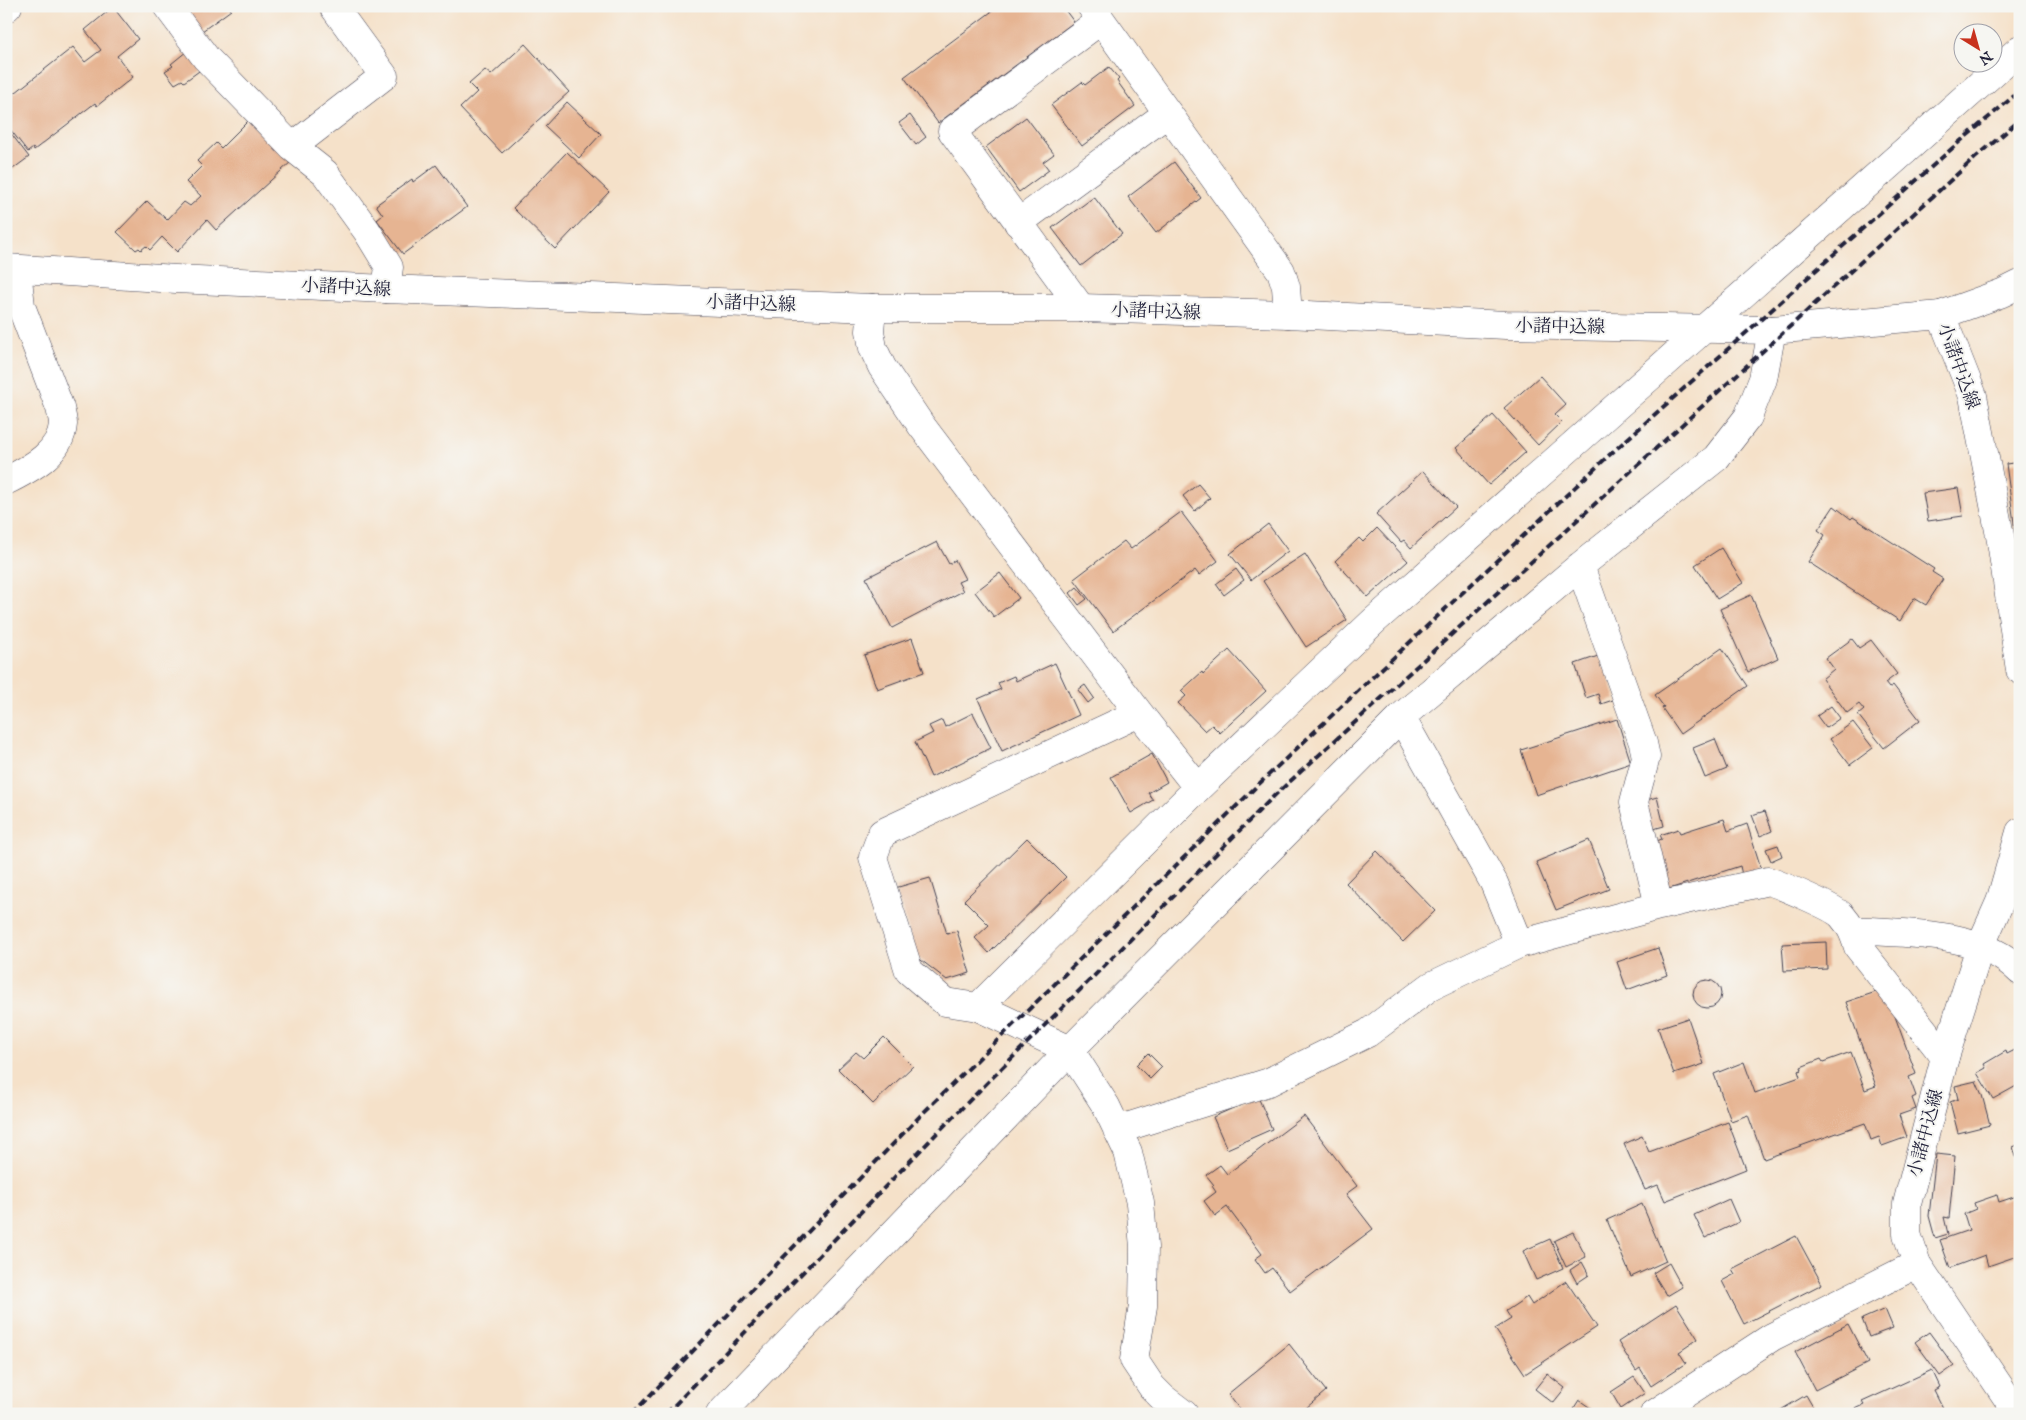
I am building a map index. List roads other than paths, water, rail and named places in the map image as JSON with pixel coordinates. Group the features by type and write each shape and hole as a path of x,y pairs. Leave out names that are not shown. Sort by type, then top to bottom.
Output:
{"street":[{"path":"167,6 206,58 292,148 325,173 367,231 389,267 386,288"},
{"path":"292,148 384,76 333,6"},
{"path":"1081,308 952,131 1096,13 1281,271 1286,287 1288,314"},
{"path":"978,1007 1198,788 1374,621 2020,49"},
{"path":"1018,223 1168,113"},
{"path":"6,481 30,468 55,448 63,425 60,408 21,306 12,269"},
{"name":"小諸中込線","path":"12,269 386,288 872,308 1081,308 1288,314 1506,325 1772,330 1940,315 1973,396 2001,541 2020,670"},
{"path":"1940,315 2002,293 2020,284"},
{"path":"872,308 870,331 872,348 882,367 921,425 1198,788"},
{"path":"720,1414 1070,1050 1401,717 1580,566 1716,458 1748,417 1763,379 1772,330"},
{"path":"1580,566 1646,757 1634,802 1659,906"},
{"path":"1139,713 882,833 873,857 909,971 945,1002 978,1007 1070,1050 1106,1106 1128,1152 1140,1202 1144,1246 1143,1306 1134,1360 1152,1387 1184,1414"},
{"path":"1401,717 1494,883 1519,944"},
{"name":"小諸中込線","path":"2018,1414 1918,1264 1907,1234 1907,1204 1945,1057 1980,947 2000,902 2020,832"},
{"path":"1118,1130 1269,1082 1368,1034 1431,986 1519,944 1659,906 1768,881 1781,885 1841,914 1852,930 1858,948 1945,1057"},
{"path":"1852,930 1956,938 2009,960 2020,971"},
{"path":"1654,1414 1772,1337 1918,1264"}],"railway":[{"path":"632,1414 922,1114 1261,782 1605,459 1957,144 2020,91"},
{"path":"666,1414 940,1130 1274,796 1975,158 2020,120"}]}
